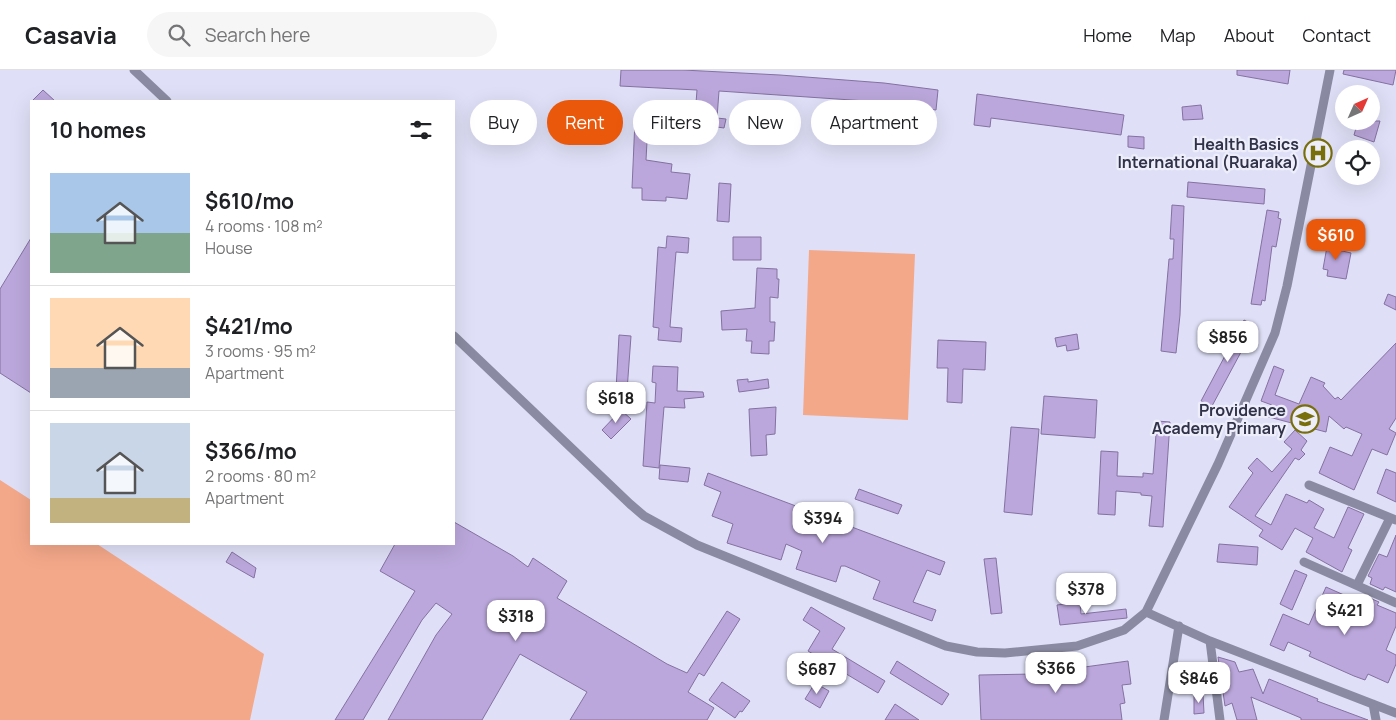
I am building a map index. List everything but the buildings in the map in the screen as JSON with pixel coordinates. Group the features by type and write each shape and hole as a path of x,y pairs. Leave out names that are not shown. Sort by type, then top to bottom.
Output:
{"street":[{"path":"134,70 166,100"},
{"path":"455,337 616,492 644,516 697,545 946,646 976,652 1005,653 1077,646 1124,630 1146,612 1218,464 1275,333 1287,286 1330,70"},
{"path":"1309,485 1393,519 1357,586"},
{"path":"1304,562 1396,602"},
{"path":"1146,612 1210,641 1396,713"},
{"path":"1164,720 1179,626"},
{"path":"1210,641 1220,720"},
{"path":"1373,704 1376,720"}],"shaded area":[{"path":"809,250 915,254 908,420 803,415"},
{"path":"0,480 30,499 30,545 99,545 264,654 250,720 0,720"}],"place":[{"name":"Health Basics International (Ruaraka)","path":"1318,153"},
{"name":"Providence Academy Primary","path":"1305,419"}]}
